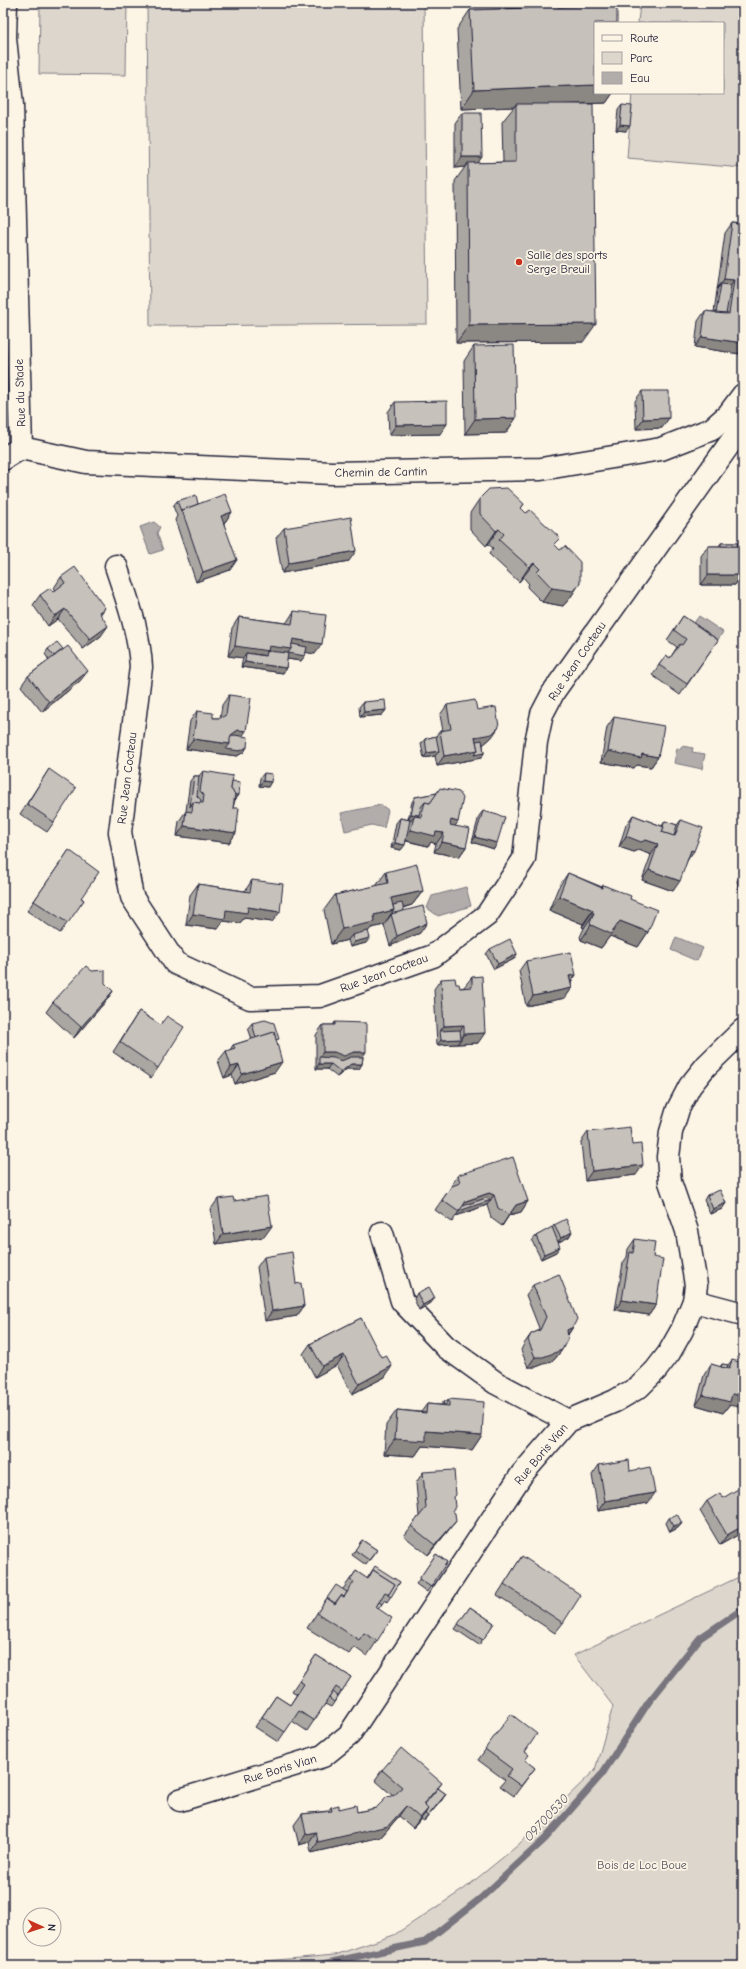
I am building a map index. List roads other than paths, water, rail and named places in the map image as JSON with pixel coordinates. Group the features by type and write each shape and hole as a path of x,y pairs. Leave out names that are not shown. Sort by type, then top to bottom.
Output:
{"street":[{"name":"Rue du Stade","path":"6,3 5,38 12,105 12,454"},
{"name":"Chemin de Cantin","path":"12,454 86,462 332,473 541,469 661,449 712,428 728,415 743,395"},
{"name":"Rue Jean Cocteau","path":"116,566 134,620 140,644 141,667 120,832 132,897 175,963 250,998 320,996 433,956 487,915 524,859 536,742 542,714 554,692 743,425"},
{"name":"Rue Boris Vian","path":"180,1800 323,1756 349,1735 522,1474 568,1421 615,1402 639,1387 656,1370 669,1353 682,1330 694,1301 696,1285 687,1232 670,1182 668,1157 671,1132 678,1109 690,1086 706,1066 743,1030"},
{"path":"382,1233 402,1301 446,1347 496,1383 568,1421"},
{"path":"694,1301 743,1314"}],"water":[{"path":"154,522 160,527 157,533 163,550 150,554 140,527"},
{"path":"699,616 723,632 717,641 693,624"},
{"path":"682,746 693,748 692,752 705,754 702,769 674,763 677,748 681,749"},
{"path":"381,805 388,810 384,828 372,825 345,831 341,813"},
{"path":"466,887 471,906 438,916 427,908 432,896"},
{"path":"676,937 703,948 697,961 671,950"}],"waterway":[{"name":"O9700530","path":"313,1966 425,1942 481,1898 545,1839 602,1774 648,1703 700,1638 743,1609"}],"place":[{"name":"Salle des sports Serge Breuil","path":"519,262"}],"park label":[{"name":"Bois de Loc Boue","path":"642,1865"}]}
